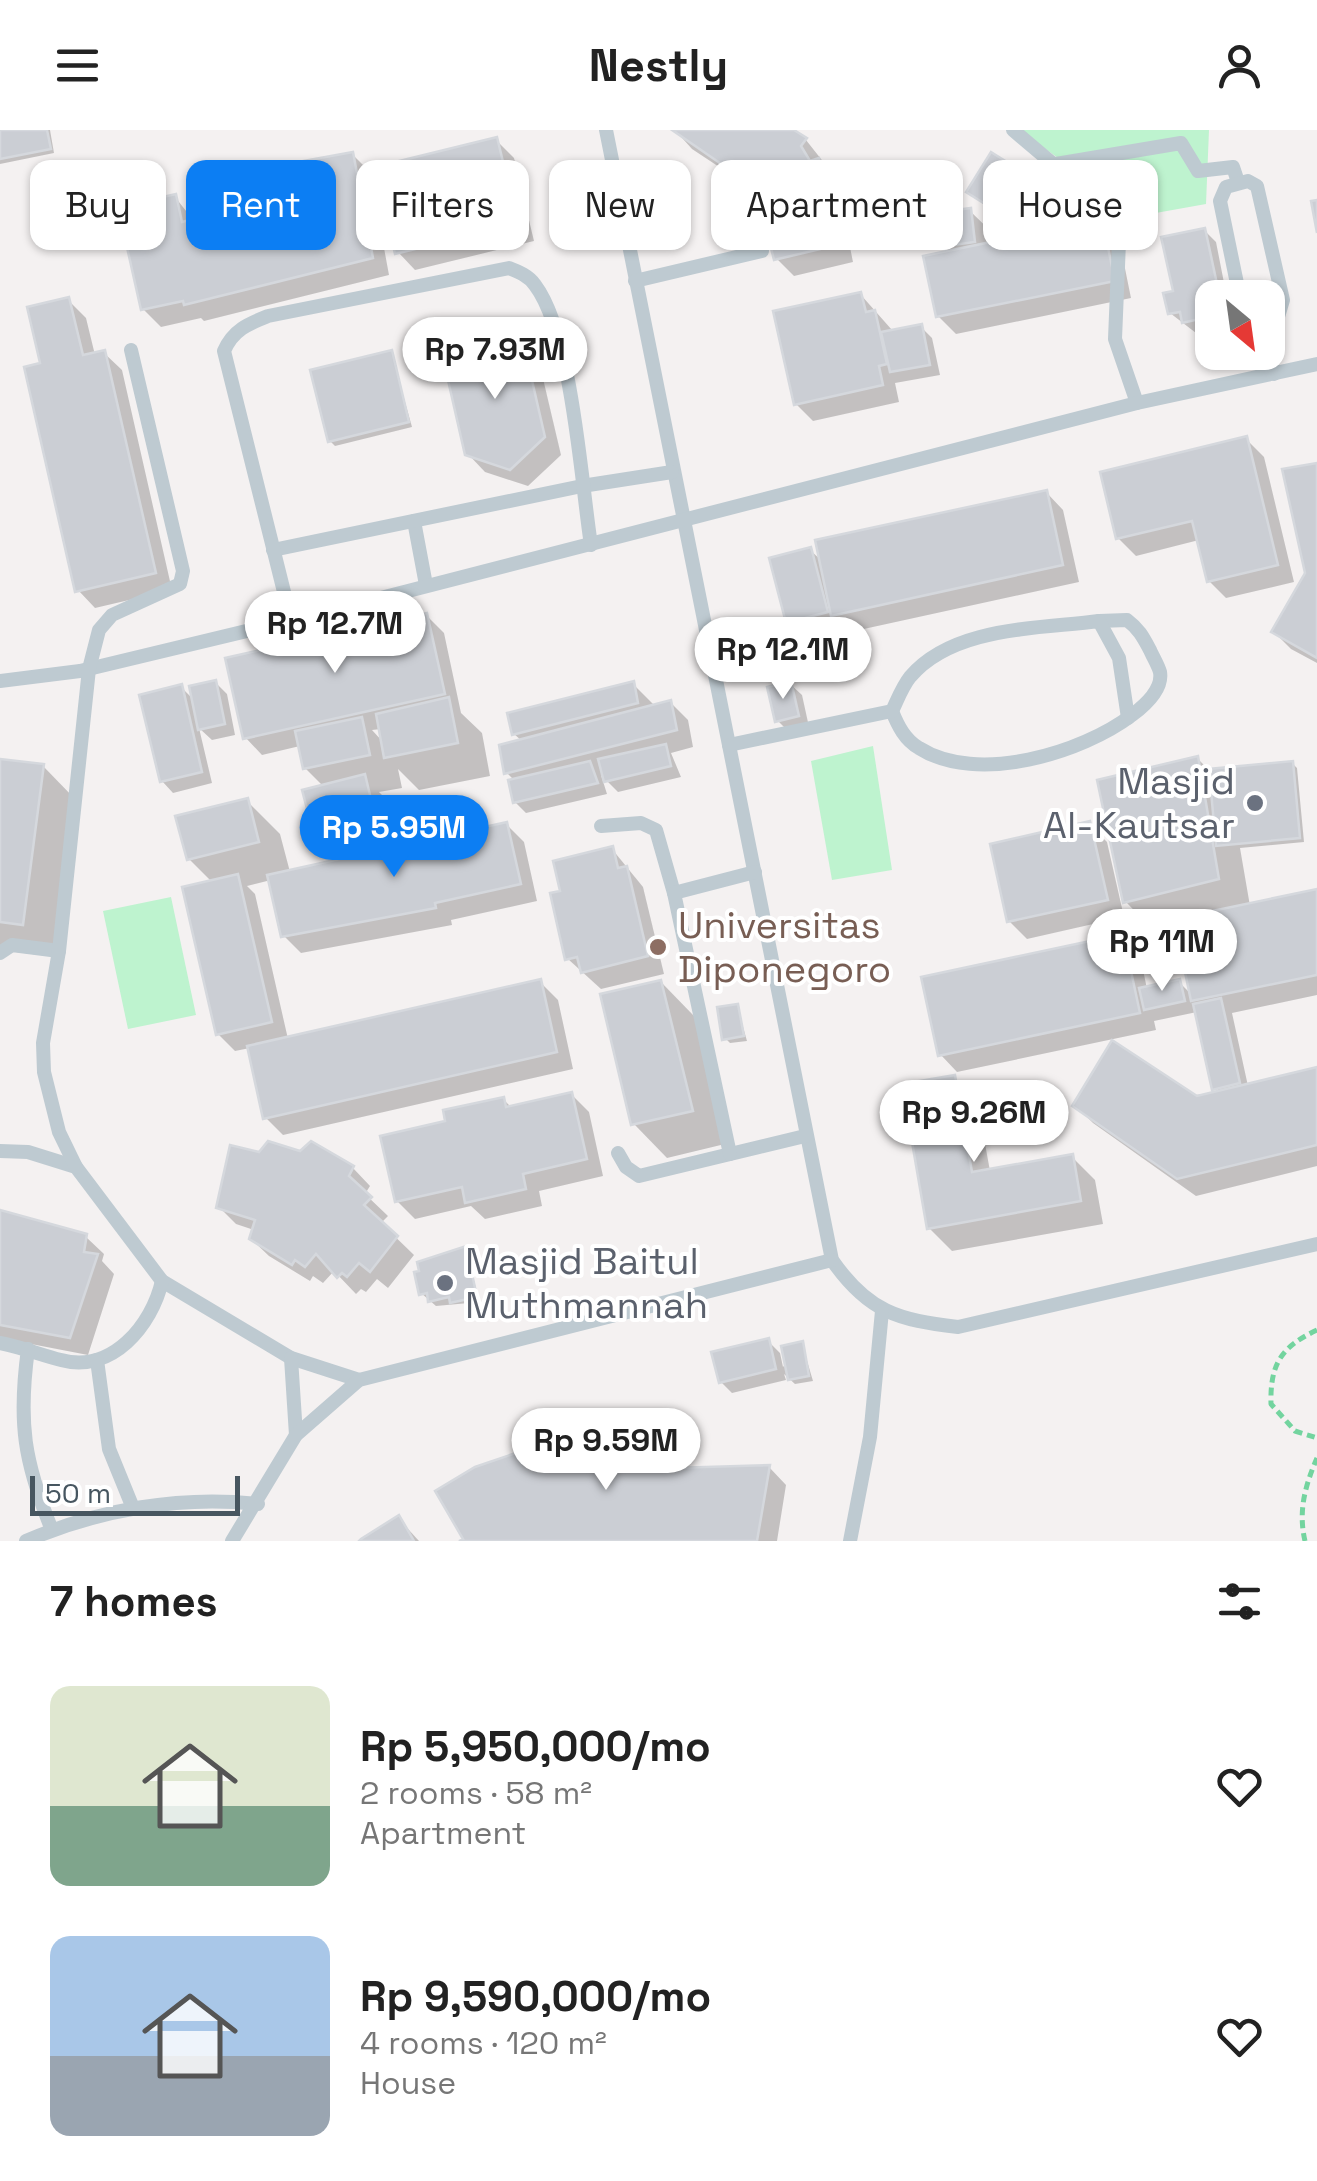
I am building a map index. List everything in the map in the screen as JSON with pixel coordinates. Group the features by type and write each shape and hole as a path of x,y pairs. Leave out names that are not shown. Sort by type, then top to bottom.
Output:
{"lane":[{"path":"606,130 832,1260 848,1283 882,1312 907,1321 958,1327 1317,1244"},
{"path":"1014,130 1051,160"},
{"path":"1081,160 1181,144 1198,171 1233,167 1238,182"},
{"path":"1236,280 1220,200 1226,187 1238,182 1253,182 1257,186 1278,280"},
{"path":"1119,250 1116,339 1136,403"},
{"path":"636,281 762,251"},
{"path":"291,620 224,351 230,338 246,324 268,316 509,268 524,274 536,286 560,345 591,545"},
{"path":"131,350 184,571 180,584 112,616 98,630 89,669 59,951 43,1043 44,1072 59,1132 76,1167 162,1282 292,1358 359,1380"},
{"path":"0,680 89,669 591,545 1136,403 1317,364"},
{"path":"1273,370 1274,374"},
{"path":"273,550 582,486 672,472"},
{"path":"414,521 426,585"},
{"path":"1127,620 1140,630 1160,672 1158,685 1145,705 1128,718 1086,744 1048,757 959,762 918,748 901,730 892,712 910,677 942,651 984,636 1127,620"},
{"path":"1100,621 1119,658 1128,718"},
{"path":"729,746 892,712"},
{"path":"601,826 641,824 656,830 674,893 730,1154"},
{"path":"674,893 755,872"},
{"path":"0,952 12,944 59,951"},
{"path":"618,1153 626,1167 639,1176 805,1136"},
{"path":"0,1151 28,1152 76,1167"},
{"path":"232,1541 258,1504 296,1435 359,1380 832,1260"},
{"path":"0,1343 61,1360 97,1360 129,1341 156,1305 162,1282"},
{"path":"850,1541 870,1437 882,1312"},
{"path":"28,1349 20,1411 34,1485 52,1530"},
{"path":"292,1358 296,1435"},
{"path":"97,1360 109,1449 134,1508"},
{"path":"26,1541 98,1514 134,1508 225,1500 258,1504"}],"path":[{"path":"1317,1330 1288,1344 1270,1373 1272,1404 1296,1430 1317,1438"},
{"path":"1305,1541 1300,1520 1306,1482 1317,1458"}],"green space":[{"path":"1019,130 1209,130 1206,204 1158,213 1158,160 1061,160"},
{"path":"873,746 892,870 832,880 811,761"},
{"path":"171,897 196,1015 128,1029 103,911"}],"building":[{"path":"0,130 47,130 51,149 0,159"},
{"path":"672,130 794,130 807,138 801,146 809,160 715,160"},
{"path":"497,137 503,160 403,160"},
{"path":"353,152 356,250 371,250 373,258 184,305 183,301 141,310 128,250 166,250 166,196 176,194 182,222 186,221 186,250 336,250 336,160 309,160"},
{"path":"991,152 1004,160 986,160"},
{"path":"983,165 983,203 966,192"},
{"path":"1317,200 1317,233 1311,201"},
{"path":"971,208 975,242 963,244 963,209"},
{"path":"1205,228 1216,280 1195,280 1195,320 1182,323 1180,312 1168,314 1163,293 1173,291 1161,237"},
{"path":"983,244 983,250 1108,250 1115,281 936,317 923,256"},
{"path":"772,250 816,250 774,260"},
{"path":"861,292 866,312 875,310 887,364 879,366 883,385 794,405 773,311"},
{"path":"69,297 83,355 105,350 156,573 75,592 24,367 40,363 27,307"},
{"path":"922,324 930,365 890,372 881,332"},
{"path":"479,333 525,350 545,437 510,470 465,455 445,367"},
{"path":"392,350 409,422 328,442 310,370"},
{"path":"1247,436 1278,565 1207,582 1192,521 1116,539 1100,472"},
{"path":"1317,463 1317,658 1271,632 1305,573 1282,469"},
{"path":"1047,490 1063,565 831,616 815,540"},
{"path":"811,547 828,612 786,623 769,558"},
{"path":"427,613 445,694 243,739 225,658"},
{"path":"216,680 225,724 198,730 189,686"},
{"path":"634,681 638,703 512,735 507,713"},
{"path":"791,681 799,716 775,722 767,687"},
{"path":"182,684 202,772 160,782 139,695"},
{"path":"449,697 458,743 384,758 376,714"},
{"path":"671,700 677,730 504,774 499,745"},
{"path":"362,717 370,755 303,769 295,731"},
{"path":"666,744 671,766 604,782 598,759"},
{"path":"1198,756 1219,879 1123,903 1097,780"},
{"path":"0,759 44,764 23,925 0,922"},
{"path":"590,761 598,783 513,803 508,780"},
{"name":"Masjid Al-Kautsar","path":"1293,761 1300,838 1216,846 1209,769"},
{"path":"365,774 374,812 312,828 302,790"},
{"path":"248,798 259,842 187,860 175,816"},
{"path":"1090,821 1108,900 1007,922 990,844"},
{"path":"507,822 521,884 435,903 436,908 281,937 267,875"},
{"path":"613,846 618,868 627,866 648,956 581,973 577,957 565,960 550,893 560,891 553,861"},
{"path":"238,874 272,1022 216,1035 182,887"},
{"path":"1317,889 1317,975 1191,1001 1174,919"},
{"path":"1123,934 1140,1013 938,1056 921,977"},
{"path":"541,979 557,1052 263,1119 247,1046"},
{"path":"1180,979 1185,1001 1144,1010 1139,988"},
{"path":"661,980 693,1111 631,1125 600,994"},
{"path":"1221,998 1240,1083 1212,1090 1193,1004"},
{"path":"738,1004 744,1036 722,1040 717,1007"},
{"path":"1112,1040 1197,1096 1317,1067 1317,1145 1177,1179 1072,1106"},
{"path":"955,1075 972,1172 1073,1154 1081,1201 927,1229 902,1084"},
{"path":"572,1092 587,1159 523,1174 526,1189 465,1203 462,1187 395,1202 380,1136 445,1121 443,1110 504,1097 506,1107"},
{"path":"268,1141 300,1151 311,1141 354,1166 349,1176 372,1197 364,1205 398,1236 370,1272 359,1263 347,1277 342,1273 337,1278 316,1254 305,1267 295,1260 292,1265 249,1239 255,1220 216,1208 230,1145 259,1152"},
{"path":"0,1210 87,1234 84,1252 98,1254 70,1338 0,1325"},
{"name":"Masjid Baitul Muthmannah","path":"466,1246 477,1297 450,1303 449,1297 428,1302 427,1293 419,1295 414,1272 419,1271 417,1262"},
{"path":"769,1338 776,1369 719,1383 711,1352"},
{"path":"803,1341 809,1376 788,1380 781,1346"},
{"path":"664,1421 672,1468 770,1465 757,1541 459,1541 463,1539 435,1491 475,1467 606,1422"},
{"path":"399,1515 414,1541 359,1541 361,1539"}],"place":[{"name":"Masjid Al-Kautsar","path":"1255,803"},
{"name":"Universitas Diponegoro","path":"658,947"},
{"name":"Masjid Baitul Muthmannah","path":"445,1283"}]}
